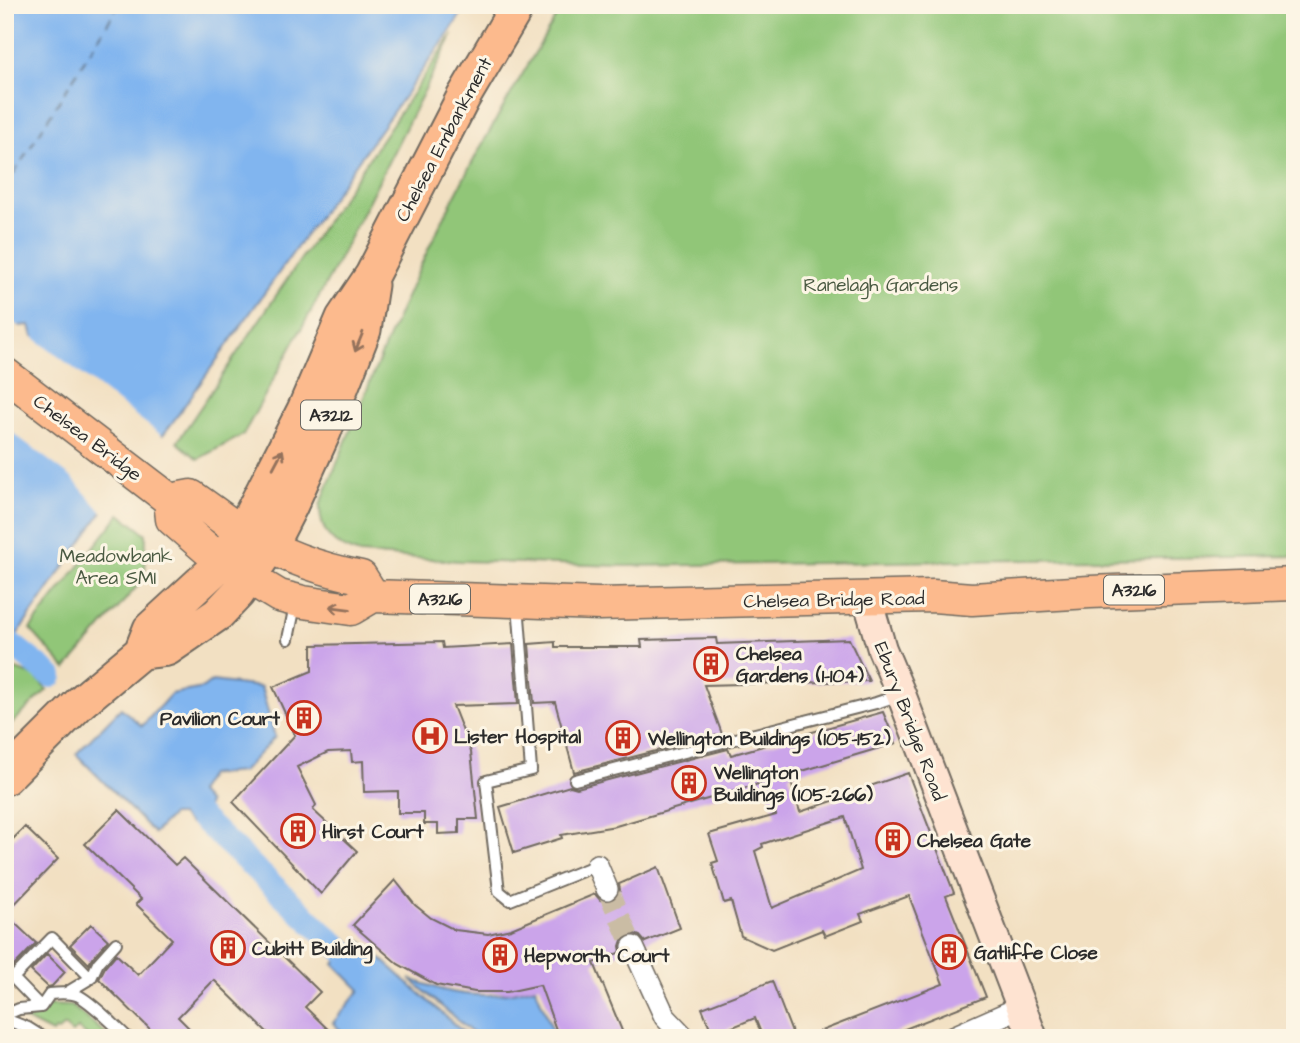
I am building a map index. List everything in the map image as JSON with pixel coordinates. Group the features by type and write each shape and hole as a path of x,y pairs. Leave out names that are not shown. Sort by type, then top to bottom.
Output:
{"highway":[{"name":"Chelsea Embankment","path":"256,540 290,508 364,330 372,275 463,98 518,5"},
{"name":"A3212","path":"5,778 81,702 141,652 150,629 221,561 256,540"},
{"name":"A3212","path":"141,652 167,649 204,625 225,607 248,579 256,540"}],"main road":[{"name":"Chelsea Bridge","path":"5,374 170,500 172,519 221,561"},
{"path":"170,500 191,496 256,540 288,556 361,577 373,596"},
{"name":"Chelsea Bridge Road","path":"221,561 279,596 351,609 373,596 600,604 933,596 972,599 1295,584"},
{"name":"Ebury Bridge Road","path":"867,598 882,649 1033,1038"}],"street":[{"path":"597,865 607,889"},
{"path":"633,947 665,1017 685,1038"},
{"path":"951,1038 1021,1007"}],"lane":[{"path":"518,601 531,771 486,781 499,891 510,900 597,865"},
{"path":"288,639 293,615 303,602"},
{"path":"575,780 876,703 901,694"},
{"path":"41,1007 13,978 52,938 90,978"},
{"path":"66,993 90,978 98,963 116,943"},
{"path":"41,1007 50,994 66,993 78,996 128,1038"},
{"path":"5,1017 19,1009 41,1007"},
{"path":"5,1017 44,1038"}],"green space":[{"name":"Ranelagh Gardens","path":"563,5 1295,5 1295,556 624,566 460,561 360,554 336,543 325,531 320,505 380,358 428,249 459,187"},
{"path":"453,34 333,271 243,435 198,459 177,442"},
{"name":"Meadowbank Area SMI","path":"120,514 146,534 145,577 66,669 30,629"},
{"path":"5,668 35,676 47,690 5,730"},
{"path":"49,1005 72,1006 111,1038 90,1038 78,1029 72,1033 64,1026 52,1033 24,1019"}],"water":[{"path":"5,5 467,5 170,426 102,512 5,652 5,374 33,337 30,325 19,326 5,343"},
{"path":"212,681 261,687 275,737 242,772 209,775 198,792 208,803 204,818 190,824 180,815 172,815 154,833 76,754 121,708 142,726 171,694 203,688"},
{"path":"360,940 470,1038 348,1038 333,1023 360,990 334,964"},
{"path":"410,979 446,991 477,995 535,987 556,1038 478,1038"}],"pier":[{"path":"5,316 22,329 5,346"},
{"path":"29,334 165,438 106,512 102,512 71,477 5,427 5,368 30,337"}],"building":[{"path":"716,638 717,644 849,639 869,681 704,685 722,734 574,772 555,702 534,703 529,644 555,642 555,647 642,647 641,640"},
{"name":"Lister Hospital","path":"442,642 443,648 513,644 518,704 453,706 471,752 478,819 459,819 459,833 438,834 438,824 424,824 424,813 398,813 398,791 364,792 363,761 352,762 351,751 328,752 297,767 316,805 313,810 357,851 321,894 233,802 295,735 273,687 312,671 312,645"},
{"path":"883,712 896,743 789,775 800,812 908,773 954,893 946,896 986,997 882,1038 808,1038 943,984 909,896 860,914 863,921 825,936 822,930 772,950 741,936 731,901 724,903 712,863 718,861 709,834 776,815 765,782 616,826 561,835 562,838 514,853 500,807 570,786 577,788 728,749 731,755","holes":["845,817 861,870 772,908 755,851 763,847 762,844"]},
{"name":"Cubitt Building","path":"119,810 175,865 183,858 320,992 305,1007 337,1038 273,1038 214,980 178,1017 199,1038 159,1038 99,979 116,954 138,975 172,939 136,904 141,899 85,844"},
{"path":"25,827 58,859 5,914 5,847"},
{"name":"Hepworth Court","path":"658,867 680,928 645,942 640,936 628,935 622,940 621,952 594,963 625,1038 559,1038 540,985 507,992 475,992 436,985 398,964 353,925 395,880 415,905 431,918 455,930 488,934 511,929 595,894 600,900 611,901 618,896 619,884"},
{"path":"5,914 36,943 7,973 5,980"},
{"path":"91,924 108,940 89,964 70,945"},
{"path":"47,954 65,972 48,987 31,971"},
{"path":"772,981 794,1038 763,1038 755,1018 713,1035 702,1008"}],"waterway":[{"path":"5,639 51,676"},
{"path":"178,796 346,953"}],"ferry route":[{"path":"5,188 119,5"}],"tunnel":[{"path":"607,889 633,947"}],"place":[{"name":"Chelsea Gardens (1-104)","path":"711,664"},
{"name":"Pavilion Court","path":"304,718"},
{"name":"Lister Hospital","path":"430,736"},
{"name":"Wellington Buildings (105-152)","path":"623,738"},
{"name":"Wellington Buildings (105-266)","path":"689,783"},
{"name":"Hirst Court","path":"298,831"},
{"name":"Chelsea Gate","path":"893,840"},
{"name":"Cubitt Building","path":"228,948"},
{"name":"Gatliffe Close","path":"949,952"},
{"name":"Hepworth Court","path":"500,955"}]}
